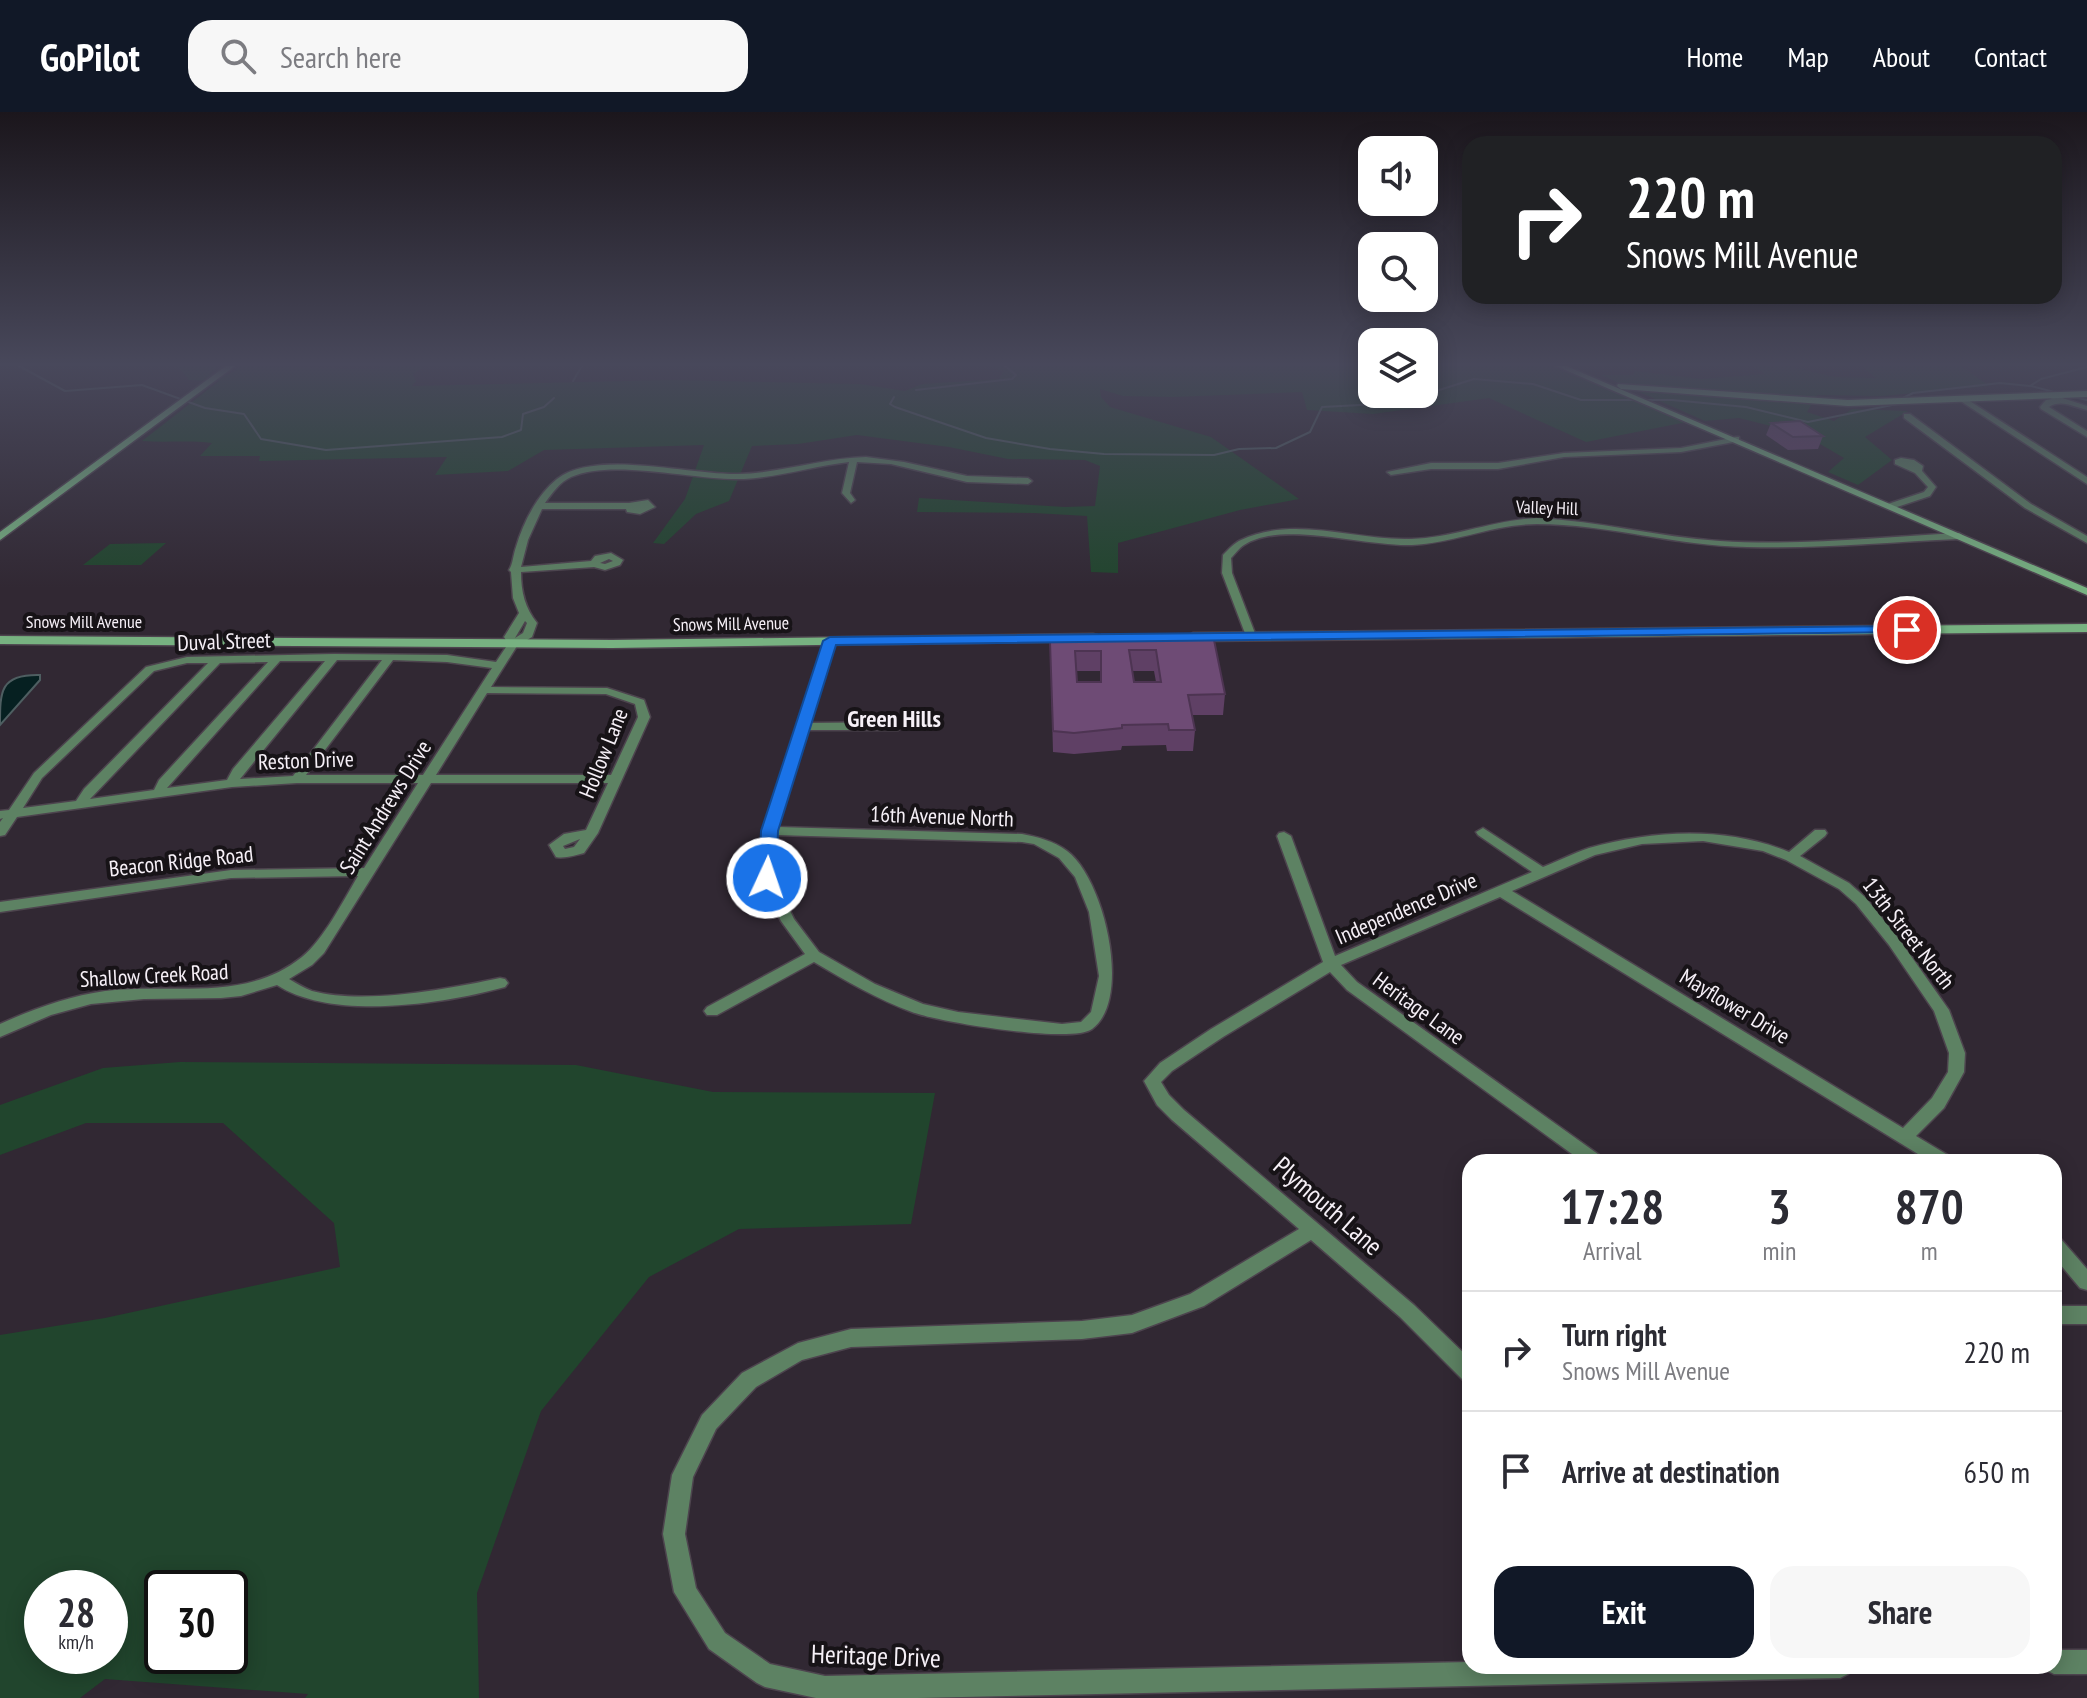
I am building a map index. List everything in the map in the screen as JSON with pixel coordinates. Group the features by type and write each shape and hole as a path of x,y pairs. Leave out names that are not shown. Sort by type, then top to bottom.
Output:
{"main road":[{"path":"0,537 131,440"},
{"path":"1738,440 2087,592"},
{"path":"1184,637 2087,628"},
{"name":"Snows Mill Avenue","path":"0,640 513,644 1105,638"}],"street":[{"path":"1391,472 1431,466 1498,466 1564,455 1681,450 1731,440"},
{"path":"1939,440 2028,506 2087,540"},
{"path":"2025,440 2087,481"},
{"path":"851,500 846,493 854,459"},
{"path":"523,615 509,637 513,644 528,635 532,623 523,615 514,570 525,534 561,479 571,474 588,470 633,469 744,476 854,459 881,460 973,480 1028,481"},
{"path":"1891,506 1927,494 1932,487 1918,471"},
{"path":"542,506 630,506"},
{"name":"Valley Hill","path":"1251,636 1227,573 1226,557 1238,544 1266,535 1296,533 1382,543 1411,542 1493,524 1537,521 1723,544 1959,536"},
{"path":"514,570 594,564"},
{"path":"712,1011 814,956 788,921 767,878 770,831 830,641"},
{"name":"Saint Andrews Drive","path":"278,979 307,961 319,949 513,644"},
{"path":"232,783 237,772 334,657"},
{"name":"Duval Street","path":"0,832 6,815 38,776 150,669 178,661 334,657 444,658 467,664 500,665"},
{"path":"297,779 390,657"},
{"path":"158,794 163,783 277,658"},
{"path":"80,805 88,792 217,660"},
{"name":"Hollow Lane","path":"484,690 607,691 640,702 644,717 591,833"},
{"path":"802,727 898,726"},
{"name":"Reston Drive","path":"6,815 232,783 297,779 617,779"},
{"name":"16th Avenue North","path":"770,831 1038,841 1064,855 1081,876 1096,912 1106,976 1098,1014 1085,1027 1062,1030 958,1018 919,1009 870,988 814,956"},
{"path":"1483,832 1541,872"},
{"path":"1791,857 1820,833"},
{"name":"Heritage Lane","path":"1284,836 1331,964 1352,986 1585,1154"},
{"name":"Independence Drive","path":"1152,1081 1166,1067 1217,1033 1331,964 1541,872 1616,845 1703,837"},
{"name":"13th Street North","path":"1703,837 1737,841 1791,857 1827,875 1861,901 1941,1010 1957,1053 1956,1072 1938,1103 1904,1137"},
{"name":"Beacon Ridge Road","path":"0,907 231,874 368,872"},
{"name":"Mayflower Drive","path":"1501,891 1932,1154"},
{"path":"278,979 297,991 330,998 438,995 500,983"},
{"name":"Shallow Creek Road","path":"0,1031 41,1011 96,997 219,994 261,987 278,979"},
{"name":"Plymouth Lane","path":"1152,1081 1163,1100 1178,1115 1407,1311 1462,1365"},
{"name":"Heritage Drive","path":"1313,1230 1197,1300 1132,1324 1082,1330 851,1338 798,1352 761,1373 749,1380 709,1422 683,1475 674,1534 685,1592 717,1641 765,1675 825,1688 1462,1672"},
{"path":"2062,1253 2087,1282"},
{"path":"2062,1315 2087,1315"},
{"path":"2062,1662 2087,1662"}],"green space":[{"path":"824,440 752,446 729,501 696,514 664,544 653,543 685,499 704,445 544,450 508,471 435,475 447,457 259,461 260,456 200,456 212,443 142,441"},
{"path":"895,440 1215,440 1299,499 1240,510 1118,543 1118,573 1091,572 1087,516 917,512 919,498 1095,506 1100,466 1085,460 1008,459"},
{"path":"1813,440 1869,440 1892,460 1858,485 1828,472 1844,458"},
{"path":"166,543 141,565 83,565 110,544"},
{"path":"180,1062 576,1065 713,1092 935,1093 911,1224 739,1229 649,1277 541,1411 477,1593 479,1698 305,1698 308,1694 105,1679 80,1698 0,1698 0,1335 105,1318 340,1267 334,1223 223,1123 86,1123 0,1155 0,1105 103,1068"}],"shaded area":[{"path":"40,675 40,680 0,725 5,687 17,678"}],"building":[{"path":"1213,635 1225,694 1188,695 1195,730 1169,730 1168,724 1122,725 1122,728 1074,733 1053,731 1050,642 1072,642 1071,637","holes":["1129,650 1156,650 1161,682 1134,682","1075,651 1101,651 1101,682 1077,682"]}],"waterway":[{"path":"267,440 326,450 461,440"},
{"path":"998,440 1104,454 1214,455 1239,449 1276,448 1293,440"}],"district":[{"name":"Green Hills","path":"894,719"}],"route":[{"path":"767,878 770,831 830,641 1907,630"}]}
